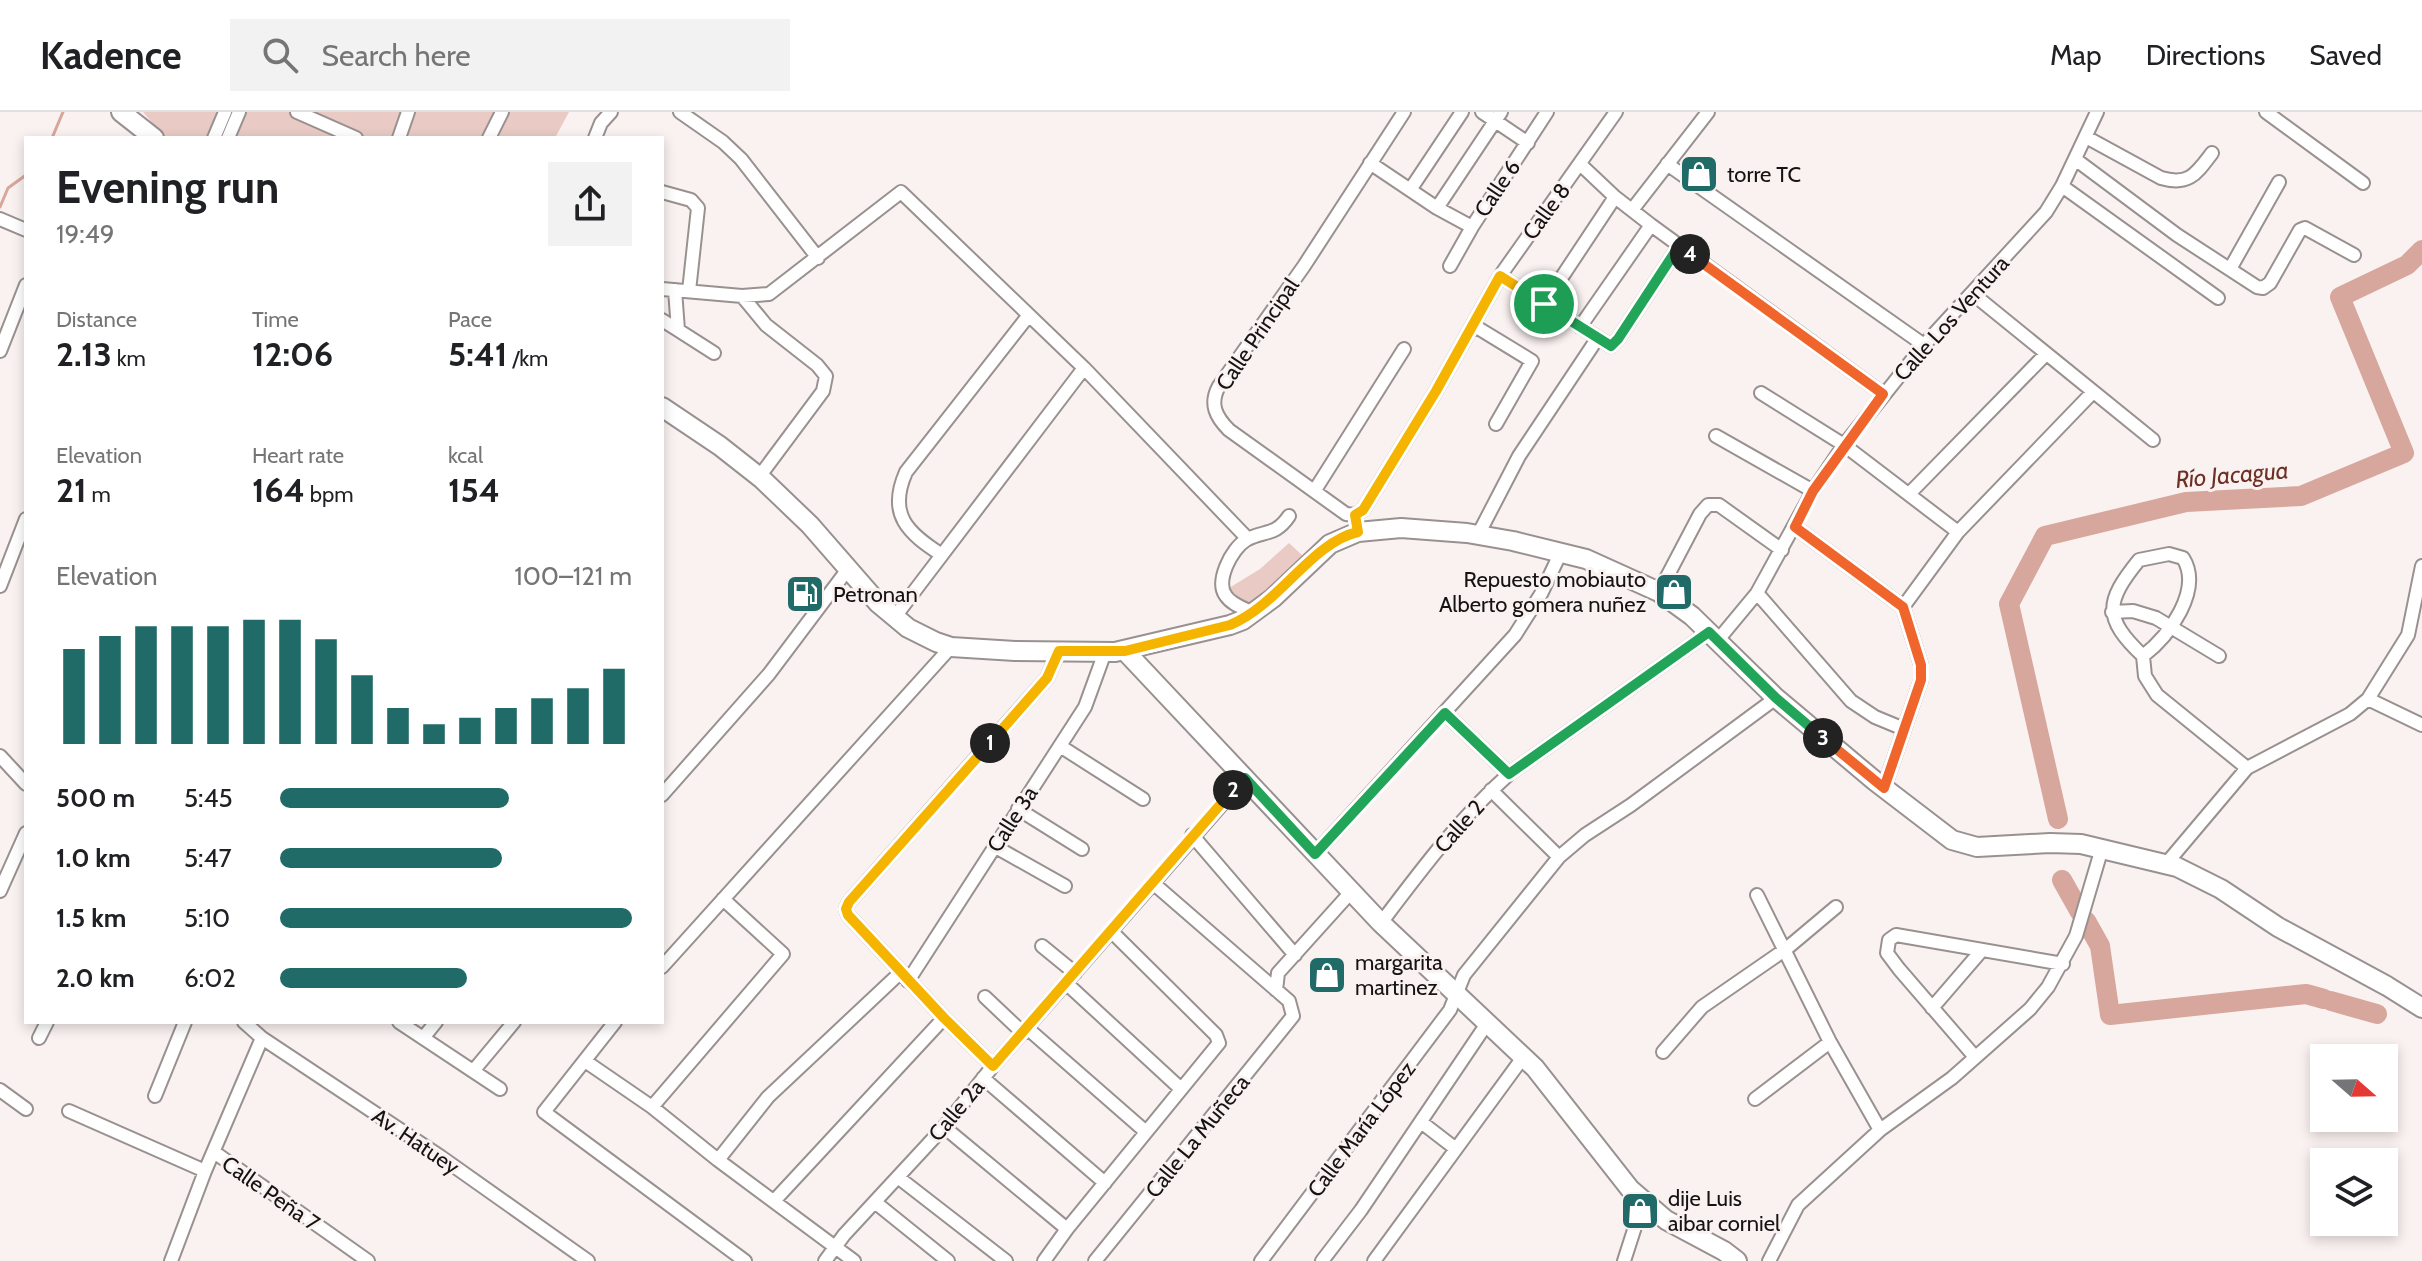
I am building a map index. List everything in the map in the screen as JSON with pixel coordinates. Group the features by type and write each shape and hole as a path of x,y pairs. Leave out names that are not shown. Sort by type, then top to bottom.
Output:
{"street":[{"path":"121,112 151,136"},
{"path":"215,136 225,112"},
{"path":"229,136 239,112"},
{"path":"297,112 320,117 353,136"},
{"path":"400,136 408,112"},
{"path":"490,136 502,112"},
{"path":"596,136 601,123 611,112"},
{"path":"680,112 723,142 741,159 818,258"},
{"name":"Calle Principal","path":"1356,524 1315,490 1229,430 1216,414 1214,398 1219,386 1304,266 1404,112"},
{"path":"1410,190 1462,112"},
{"path":"1482,112 1498,116 1528,143"},
{"name":"Calle 6","path":"1450,266 1547,112"},
{"name":"Calle 8","path":"1356,524 1500,276 1616,112"},
{"path":"1632,210 1708,112"},
{"name":"Calle Los Ventura","path":"1713,636 1757,593 1813,491 1883,394 1924,345 2034,227 2062,186 2097,112"},
{"path":"2266,112 2363,183"},
{"path":"1437,208 1498,116"},
{"path":"2086,137 2161,178 2174,181 2186,180 2196,174 2212,153"},
{"path":"2075,159 2177,235 2257,287 2267,286 2300,230 2305,228 2354,255"},
{"path":"1370,163 1437,208 1472,227"},
{"path":"1580,164 1651,225 1883,394"},
{"path":"1667,164 1924,345"},
{"path":"2230,269 2279,182"},
{"path":"2062,186 2218,298"},
{"path":"675,290 742,296 769,294 901,192 1084,368 1248,539"},
{"path":"664,193 691,200 698,208 675,290 678,330"},
{"path":"1544,304 1615,197"},
{"path":"2,220 24,229"},
{"path":"1580,327 1651,225"},
{"path":"1500,276 1607,345 1616,342 1679,246"},
{"path":"0,351 24,290"},
{"path":"1973,294 2153,440"},
{"path":"742,296 766,325 817,365 826,376 823,391 759,477"},
{"path":"942,555 913,536 907,527 898,503 900,486 906,472 1029,315"},
{"path":"664,321 714,353"},
{"path":"1473,325 1532,361 1496,424"},
{"path":"1478,535 1519,456 1597,339"},
{"path":"1315,490 1404,349"},
{"path":"1909,494 2046,354"},
{"path":"894,618 1084,368"},
{"path":"1903,607 1958,532 2093,392"},
{"path":"1761,393 1844,445 1958,532"},
{"path":"664,411 720,446 759,477 810,525 894,618 921,636 951,647 1125,651 1230,625 1273,598 1356,524 1478,535 1561,552 1611,569 1659,592 1713,636 1776,698 1943,834 1965,845 1987,847 2050,843 2102,848 2166,864 2221,889 2278,927 2411,999 2422,1008"},
{"path":"1716,436 1813,491"},
{"path":"1659,592 1700,514 1708,505 1719,505 1782,550"},
{"path":"1253,613 1231,602 1223,593 1229,562 1241,544 1274,531 1289,516"},
{"path":"0,586 24,524"},
{"path":"1795,527 1903,607 1922,669 1920,686 1884,788"},
{"path":"1315,854 1515,635 1541,594 1561,552"},
{"path":"2143,656 2154,647 2169,626 2189,590 2189,568 2183,558 2169,554 2139,560 2121,586 2112,612 2115,627 2143,656 2145,676 2157,695 2247,768"},
{"path":"2166,864 2247,768 2350,714 2368,699 2408,635 2422,566"},
{"path":"664,793 769,674 848,569"},
{"path":"1757,593 1851,701 1875,717 1904,729"},
{"path":"2112,612 2141,612 2219,656"},
{"name":"Calle 2","path":"1381,923 1439,846 1509,774 1713,636"},
{"path":"664,965 951,647"},
{"path":"993,1066 904,976 848,915 846,909 1047,678 1059,651"},
{"path":"1125,651 1381,923 1524,1056 1643,1202 1666,1220 1737,1261"},
{"name":"Calle 3a","path":"718,1160 768,1097 904,976 1085,707 1105,652"},
{"name":"Calle María López","path":"1261,1261 1450,1010 1464,975 1559,857 1776,698"},
{"path":"2368,699 2422,725"},
{"path":"1445,713 1509,774"},
{"path":"1060,746 1143,799"},
{"path":"0,756 24,782"},
{"name":"Calle 2a","path":"825,1261 835,1246 944,1127 1192,835 1245,778"},
{"path":"1491,790 1559,857"},
{"path":"1018,809 1082,849"},
{"path":"1192,835 1295,955"},
{"path":"0,891 24,837"},
{"path":"994,846 1065,886"},
{"path":"1769,1261 1798,1205 1880,1130 1952,1078 2030,1009 2063,964 2084,911 2102,848"},
{"path":"1153,883 1276,990"},
{"path":"1276,990 1278,973 1351,892"},
{"path":"1757,895 1830,1042 1880,1130"},
{"path":"652,1107 783,954 723,899"},
{"path":"1663,1052 1702,1007 1786,949 1836,907"},
{"path":"1044,1261 1219,1043 1219,1038 1111,931"},
{"path":"1975,1057 1887,953 1889,940 1896,935 2063,964"},
{"path":"1042,946 1181,1089"},
{"path":"1932,1008 1982,950"},
{"name":"Calle La Muñeca","path":"1095,1261 1290,1022 1293,1008 1276,990"},
{"path":"985,997 1146,1132"},
{"path":"774,1201 944,1018"},
{"path":"1322,1261 1361,1210 1488,1022"},
{"path":"39,1038 46,1024"},
{"path":"155,1096 184,1024"},
{"name":"Av. Hatuey","path":"246,1024 262,1038 441,1157 588,1261"},
{"path":"402,1024 500,1089"},
{"path":"423,1038 434,1024"},
{"path":"474,1070 512,1024"},
{"path":"613,1024 544,1112 745,1261"},
{"path":"171,1261 205,1171 262,1038"},
{"path":"1755,1099 1830,1042"},
{"path":"1374,1261 1524,1056"},
{"path":"585,1061 652,1107 854,1261"},
{"path":"983,1078 1105,1183"},
{"path":"0,1090 26,1109"},
{"path":"69,1111 205,1171"},
{"path":"1421,1122 1456,1149"},
{"path":"944,1127 1067,1229"},
{"name":"Calle Peña 7","path":"214,1152 368,1261"},
{"path":"899,1178 1006,1261"},
{"path":"1624,1261 1643,1202"},
{"path":"876,1203 948,1261"}],"shaded area":[{"path":"143,112 569,112 556,136 163,136"},
{"path":"1289,543 1303,556 1273,587 1248,606 1229,588 1260,569"}],"waterway":[{"path":"53,136 63,112"},
{"path":"0,207 8,188 24,176"},
{"name":"Río Jacagua","path":"2058,819 2009,604 2045,536 2186,502 2301,496 2404,453 2340,297 2407,265 2422,250"},
{"name":"Río Jacagua","path":"2062,880 2080,912"},
{"name":"Río Jacagua","path":"2086,921 2100,946 2110,1015 2306,994 2324,999"},
{"name":"Río Jacagua","path":"2331,1001 2377,1014"}],"place":[{"name":"torre TC","path":"1699,174"},
{"name":"Repuesto mobiauto Alberto gomera nuñez","path":"1674,592"},
{"name":"Petronan","path":"805,594"},
{"name":"margarita martinez","path":"1327,975"},
{"name":"dije Luis aibar corniel","path":"1640,1211"}],"route":[{"path":"1679,246 1883,394 1813,491 1795,527 1903,607 1922,669 1921,680 1884,788 1776,698 1709,632 1509,774 1445,713 1315,854 1245,778 993,1066 848,915 847,906 1047,678 1059,651 1125,651 1230,625 1253,613 1330,544 1358,532 1355,515 1363,510 1436,391 1500,276 1544,304 1611,346 1679,246"}]}
